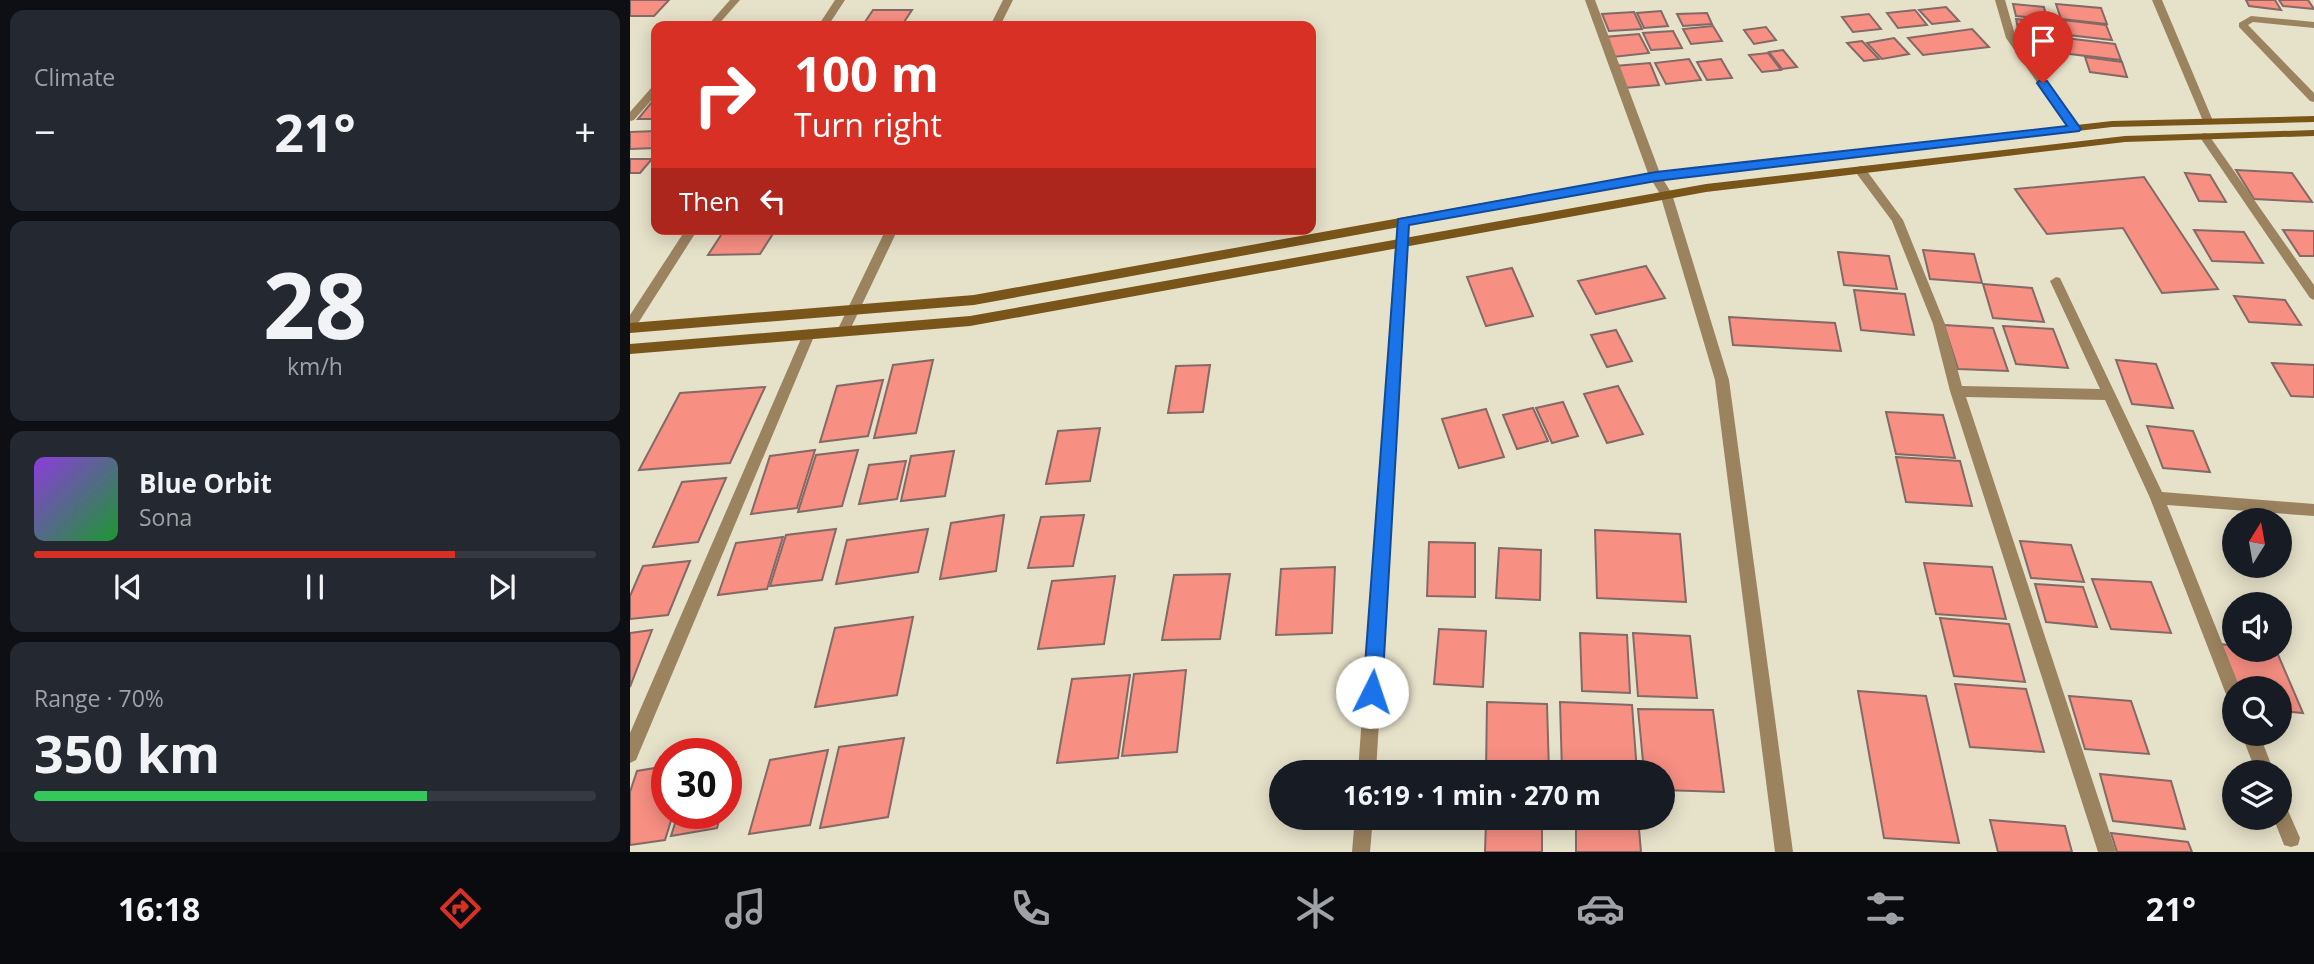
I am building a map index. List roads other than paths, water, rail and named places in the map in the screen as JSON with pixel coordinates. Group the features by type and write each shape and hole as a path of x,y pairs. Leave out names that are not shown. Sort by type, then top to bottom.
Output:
{"main road":[{"path":"630,327 974,300 1656,176 2075,129 2208,121 2314,120"},
{"path":"630,349 970,321 1666,194 2125,139 2314,133"}],"street":[{"path":"716,21 735,0"},
{"path":"826,21 840,0"},
{"path":"998,21 1008,0"},
{"path":"1590,0 1656,176 1666,194 1722,380 1784,852"},
{"path":"2000,0 2011,38 2075,129"},
{"path":"2157,0 2208,121"},
{"path":"2314,25 2251,19 2242,25 2314,99"},
{"path":"630,118 651,95"},
{"path":"2204,136 2314,295"},
{"path":"1860,170 1898,220 1939,324 1957,391 2107,852"},
{"path":"1368,760 1404,241 1403,222"},
{"path":"630,327 688,235"},
{"path":"843,331 889,235"},
{"path":"2056,281 2158,498 2228,676"},
{"path":"630,754 809,334"},
{"path":"1957,391 2108,395"},
{"path":"2158,498 2314,510"},
{"path":"1361,852 1363,830"},
{"path":"2288,830 2291,838"}]}
